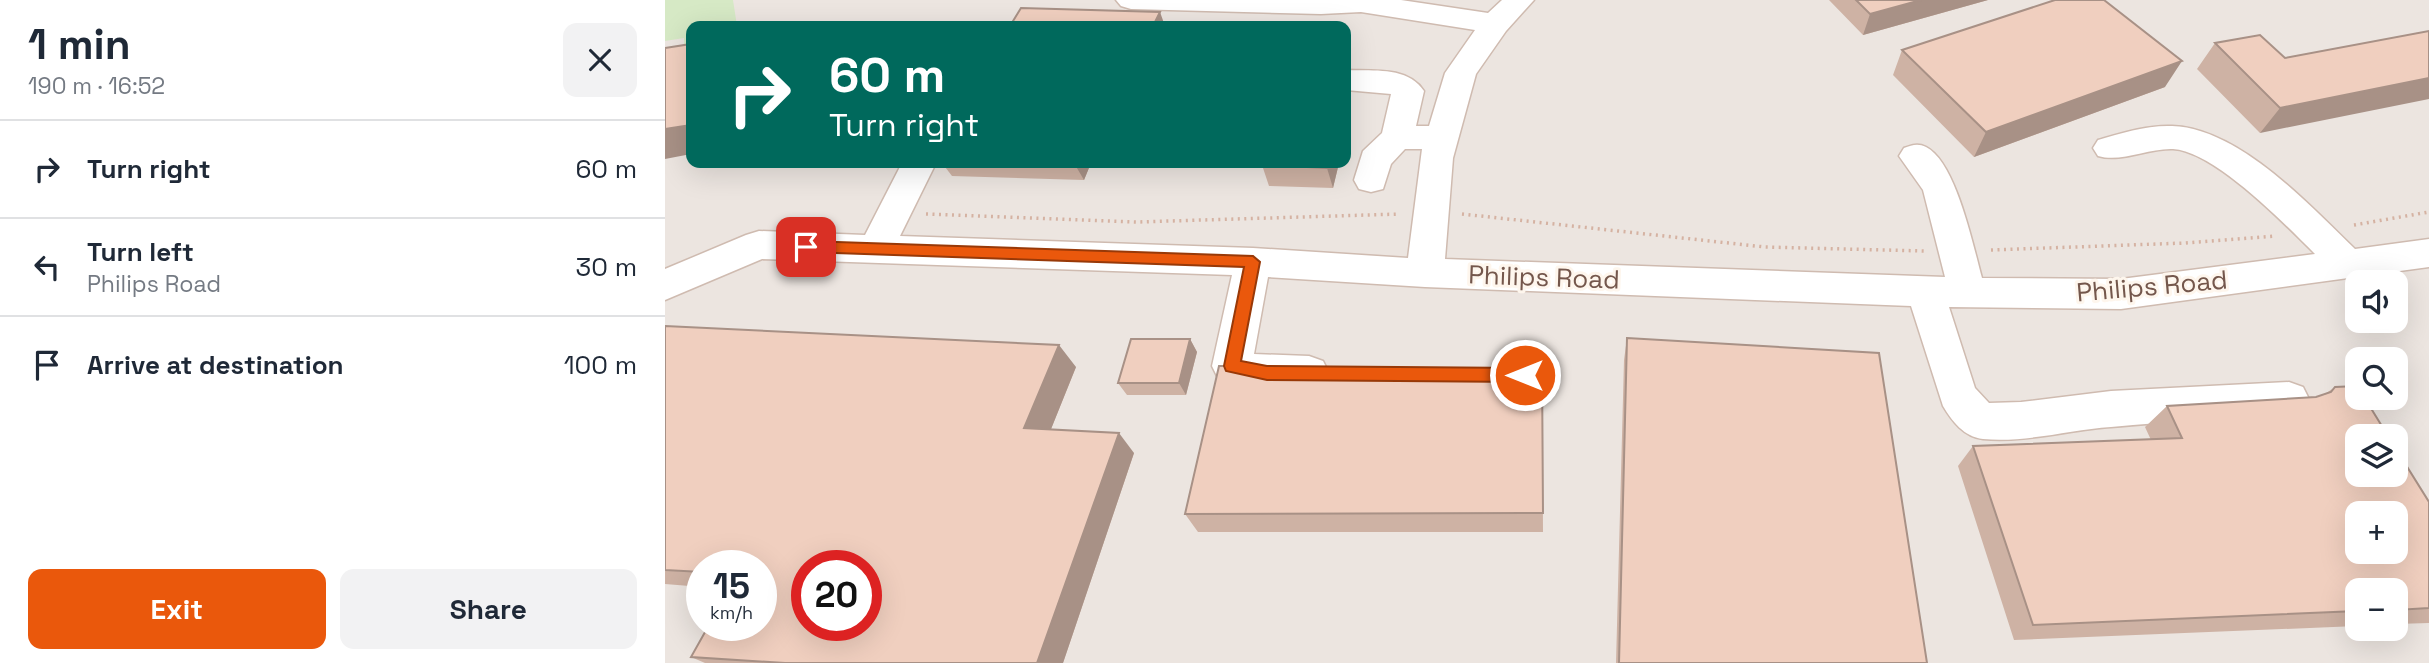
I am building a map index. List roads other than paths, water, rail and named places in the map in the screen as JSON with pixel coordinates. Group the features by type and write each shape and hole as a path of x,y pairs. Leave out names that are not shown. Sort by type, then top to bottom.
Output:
{"street":[{"path":"1131,0 1321,5 1359,1 1495,24"},
{"path":"1425,273 1437,158 1461,73 1495,24 1519,0"},
{"path":"1351,80 1397,83 1408,91 1397,137 1375,160 1371,180"},
{"path":"1397,137 1442,138"},
{"path":"2110,148 2143,138 2192,140 2235,164 2302,220 2348,264"},
{"path":"1916,156 1939,187 1967,292"},
{"path":"876,249 917,168"},
{"name":"Philips Road","path":"665,285 759,245 1253,262 1425,273 1925,292 2121,294 2348,264 2421,264"},
{"path":"1253,262 1232,366 1267,373 1349,373"},
{"path":"1925,292 1957,394 1965,407 1981,421 2021,420 2126,408 2289,399"}]}
